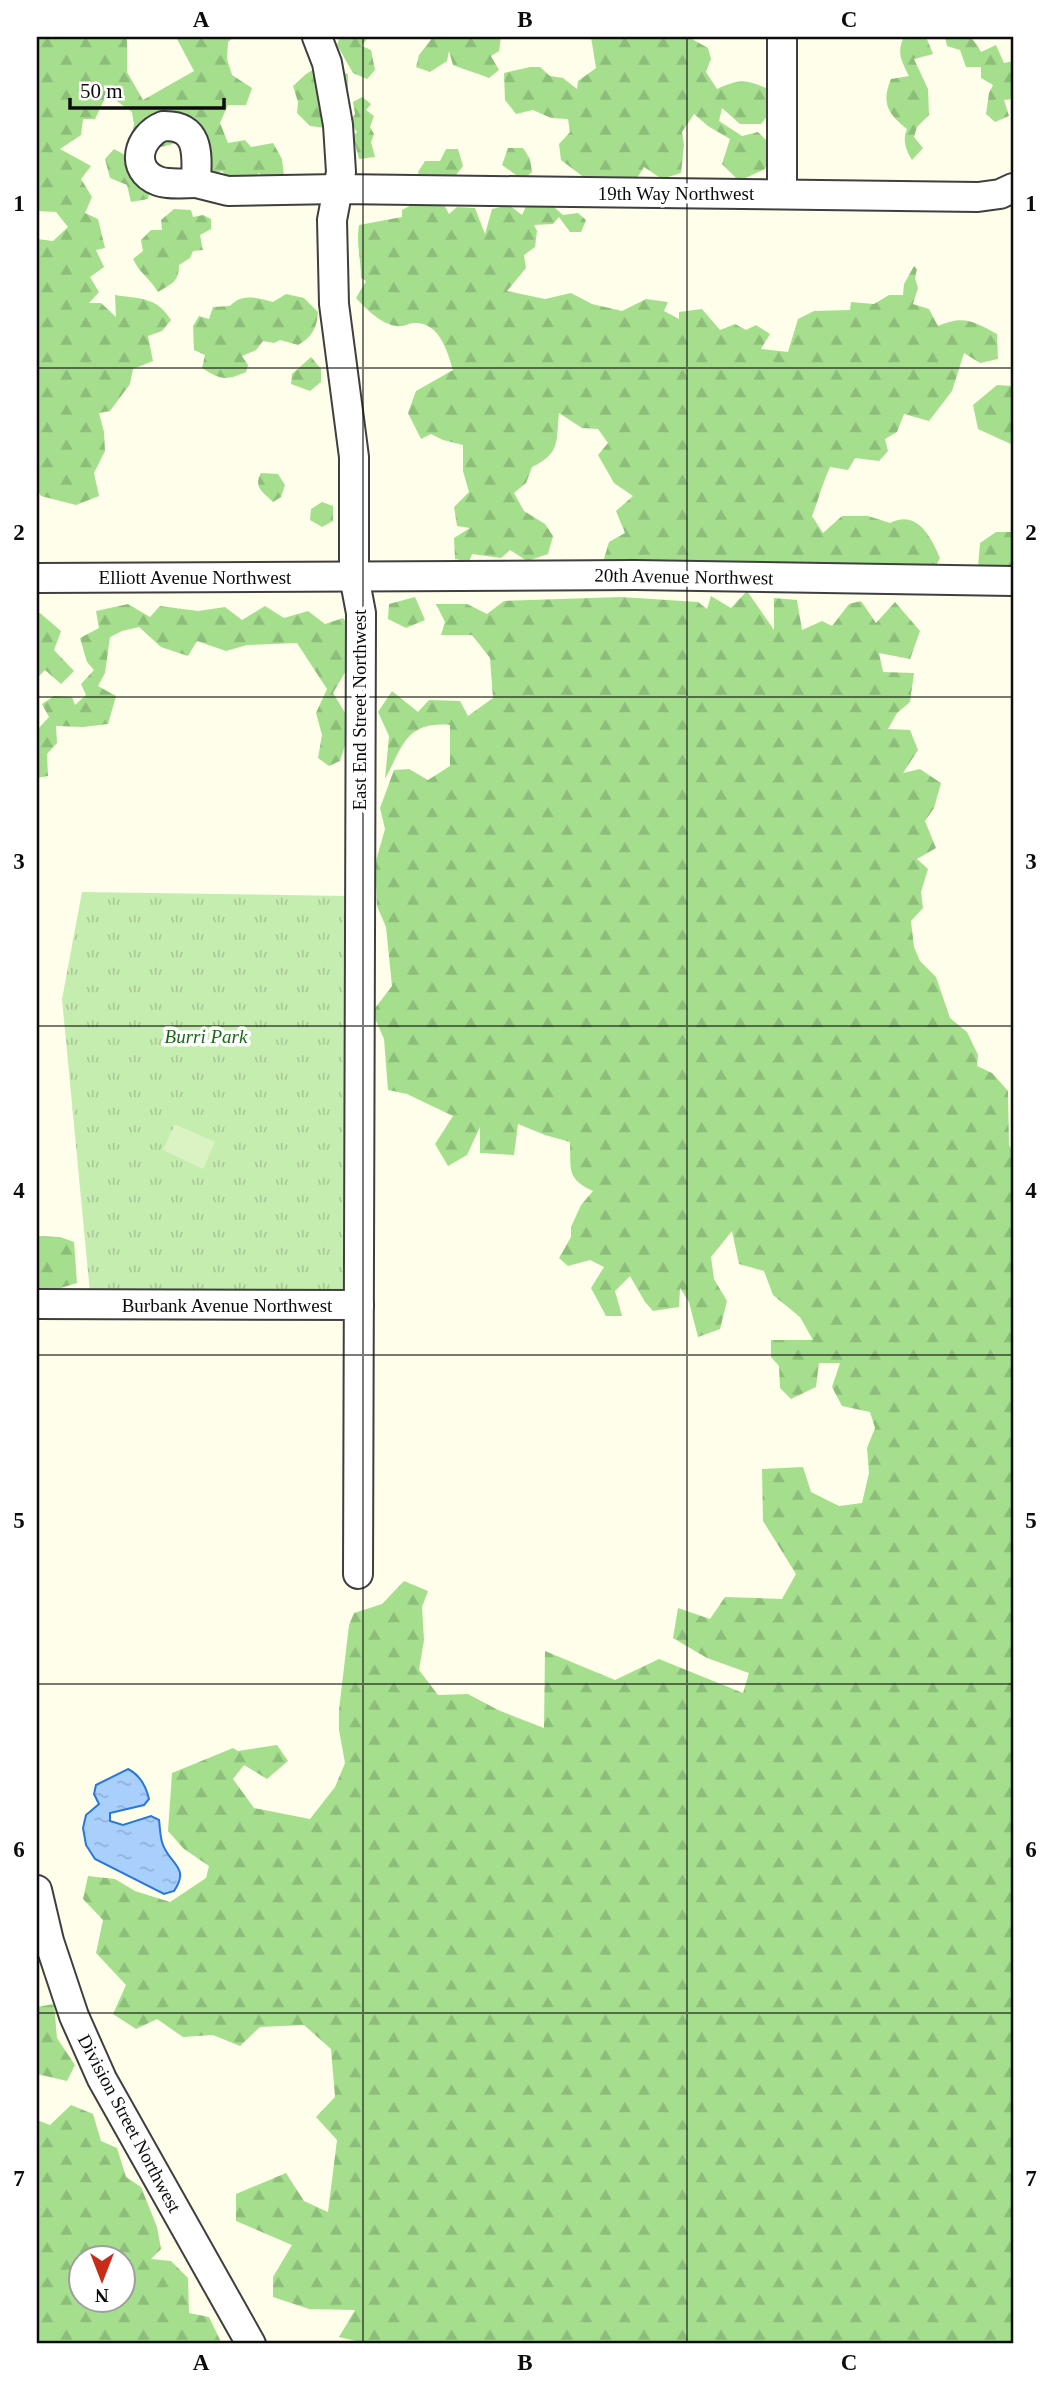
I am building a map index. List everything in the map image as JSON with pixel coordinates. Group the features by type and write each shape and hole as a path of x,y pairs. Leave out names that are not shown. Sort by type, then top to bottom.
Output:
{"street":[{"name":"East End Street Northwest","path":"317,37 327,63 338,125 341,172 332,220 334,303 354,457 354,576 361,612 359,1305"},
{"path":"782,37 782,193"},
{"name":"19th Way Northwest","path":"197,183 228,191 338,188 978,197 1000,194 1013,188"},
{"name":"20th Avenue Northwest","path":"354,576 713,575 1013,581"},
{"name":"Elliott Avenue Northwest","path":"37,578 354,576"},
{"name":"Burbank Avenue Northwest","path":"37,1304 359,1305 358,1574"},
{"name":"Division Street Northwest","path":"37,1890 49,1941 74,2016 102,2080 251,2344"}],"green space":[{"path":"37,37 127,37 127,72 143,100 194,71 176,37 234,37 228,42 227,59 232,75 252,88 246,105 228,105 220,123 228,143 245,140 251,147 273,143 282,159 284,176 264,180 259,173 241,192 222,171 202,177 189,164 177,143 153,149 130,143 134,124 132,112 107,94 95,119 83,119 81,135 60,149 91,166 81,179 92,197 85,213 98,219 105,248 96,250 104,267 90,277 99,292 89,303 101,303 116,317 115,295 139,298 159,307 171,320 162,331 148,336 153,361 133,369 130,384 110,411 99,413 105,451 94,473 99,496 76,505 41,496 37,490 37,239 53,241 68,227 56,212 37,211"},
{"path":"340,37 368,37 362,46 371,50 375,70 367,79 353,73 337,45"},
{"path":"433,37 501,37 499,51 491,56 499,70 489,78 457,67 453,65 449,51 447,61 430,72 416,67 419,55"},
{"path":"591,37 692,37 708,48 711,59 706,72 717,89 742,82 754,83 768,89 771,111 761,124 740,124 722,108 719,121 742,136 758,132 773,147 765,169 739,181 722,164 730,139 694,114 682,132 684,145 681,173 662,179 644,167 635,181 617,177 598,188 561,160 559,144 570,132 568,119 551,118 533,110 516,114 505,100 504,73 540,67 550,76 563,78 577,89 578,81 596,68"},
{"path":"904,37 926,37 933,54 914,59 928,89 929,115 917,127 914,137 923,148 912,160 905,145 907,129 891,113 887,101 891,79 909,76 900,52"},
{"path":"945,37 971,38 981,52 996,45 1004,63 1013,61 1013,99 1004,100 1009,116 995,122 986,114 993,85 981,78 981,67 966,67 960,50 947,46"},
{"path":"319,66 348,74 348,88 339,96 326,128 310,126 297,113 298,102 293,86"},
{"path":"362,97 371,104 366,110 374,116 370,127 374,134 371,142 375,157 359,159 353,136 357,132 350,122 355,114 353,102"},
{"path":"508,148 523,148 530,159 532,172 523,180 502,165"},
{"path":"114,149 134,160 152,182 148,199 131,202 127,185 110,178 105,159"},
{"path":"446,149 458,149 463,166 456,175 447,175 447,186 422,184 418,172 425,161 440,161"},
{"path":"546,200 563,215 578,213 586,220 581,232 570,232 559,217 553,224 534,225 537,231 535,247 524,255 526,268 507,291 545,299 571,293 592,304 622,311 646,299 668,302 664,311 679,319 679,312 702,309 720,330 735,324 746,330 756,325 770,334 761,349 788,352 798,319 814,311 850,310 851,302 874,304 889,295 903,295 904,284 914,266 917,269 915,278 918,288 913,304 929,309 938,326 962,320 997,334 998,359 980,363 964,353 952,391 929,421 904,414 897,432 885,439 888,451 879,461 855,458 848,470 830,467 812,516 823,533 842,516 868,516 890,523 900,520 915,522 927,534 940,558 925,587 752,563 737,570 603,562 609,542 625,533 616,511 633,496 614,483 598,455 608,443 598,429 582,428 559,413 557,439 552,451 548,457 532,467 526,483 514,493 524,511 545,524 553,536 548,554 527,561 510,550 501,558 472,554 469,562 455,559 454,538 470,528 457,526 454,507 469,492 463,471 463,445 431,434 421,439 408,413 416,391 453,370 440,338 429,327 413,323 402,326 389,324 371,313 356,298 366,281 361,278 359,225 402,217 402,210 417,202 444,205 449,214 457,207 475,208 485,234 492,209 509,205 522,215 527,204"},
{"path":"174,209 191,210 193,217 203,215 211,219 211,229 200,235 203,250 193,251 190,258 179,265 178,275 173,282 158,292 133,259 143,251 141,240 151,230 162,230 161,220"},
{"path":"286,294 304,298 318,312 315,327 307,339 298,345 280,340 274,343 263,341 256,350 242,356 248,365 246,372 233,377 219,377 202,368 205,355 194,350 193,326 199,316 209,319 213,307 230,306 240,299 256,298 273,302"},
{"path":"311,357 321,369 321,382 310,391 291,384 292,374"},
{"path":"997,385 1013,386 1013,445 978,429 973,405"},
{"path":"261,473 278,474 285,485 281,497 273,502 259,486"},
{"path":"322,502 333,506 333,521 322,527 310,520 311,509"},
{"path":"996,532 1013,532 1013,574 978,567 980,543"},
{"path":"747,591 774,630 774,598 797,600 802,630 822,621 832,626 849,604 861,601 876,623 895,602 920,631 910,659 879,653 883,672 914,673 910,702 897,713 888,729 910,730 918,750 903,773 920,769 941,783 934,808 925,821 936,848 917,859 928,869 921,892 923,908 911,921 914,947 920,961 936,977 950,1018 967,1032 978,1055 977,1066 992,1073 1008,1091 1009,1145 1013,1153 1013,2344 369,2344 339,2337 355,2310 309,2309 273,2297 273,2277 292,2245 236,2221 236,2194 286,2173 304,2201 328,2212 337,2140 316,2117 335,2097 331,2049 304,2025 260,2027 240,2046 213,2035 183,2037 157,2019 136,2029 113,2014 126,1985 96,1953 103,1920 83,1899 88,1876 115,1879 135,1891 170,1902 206,1878 209,1866 184,1849 168,1831 172,1773 233,1748 238,1751 277,1745 288,1761 267,1779 244,1765 233,1779 254,1808 310,1819 335,1787 345,1763 339,1730 339,1710 349,1625 354,1613 382,1604 404,1581 428,1591 422,1607 424,1640 419,1670 438,1695 468,1694 498,1710 544,1728 545,1651 615,1680 659,1659 743,1693 749,1673 707,1658 673,1638 678,1608 710,1619 725,1597 782,1599 796,1574 763,1521 762,1469 803,1467 811,1492 839,1506 862,1503 869,1473 867,1448 875,1428 870,1412 842,1406 832,1387 840,1363 819,1363 816,1387 791,1399 780,1388 779,1366 771,1357 771,1340 813,1340 800,1317 773,1295 764,1271 739,1264 732,1231 711,1257 714,1279 727,1301 720,1329 698,1337 689,1302 680,1288 679,1307 653,1311 630,1276 615,1291 622,1316 606,1316 591,1288 604,1267 590,1260 568,1266 559,1258 571,1237 571,1227 581,1205 593,1191 584,1187 574,1177 570,1142 518,1124 514,1155 480,1153 480,1127 467,1155 448,1166 435,1144 453,1116 407,1094 388,1090 384,1039 372,1012 392,986 386,927 377,906 375,864 385,829 380,808 394,770 409,769 428,780 450,766 450,725 424,727 408,738 402,746 385,779 389,736 378,712 392,691 418,712 429,700 460,701 468,716 493,698 490,658 472,635 441,635 445,622 436,604 467,604 487,614 504,601 621,597 698,602 707,609 711,596 731,608"},
{"path":"415,597 425,620 406,628 388,619 389,604"},
{"path":"128,604 150,617 160,606 198,611 225,607 242,620 265,606 284,618 308,611 325,624 343,618 354,631 347,669 333,693 352,724 340,761 329,766 318,758 322,735 316,713 327,689 297,643 247,645 226,651 197,641 188,656 161,647 139,627 110,637 105,673 98,686 116,696 108,724 56,726 57,743 47,754 48,776 37,778 37,730 49,717 42,704 54,696 72,697 75,705 86,695 81,684 94,670 87,662 80,638 99,628 96,611"},
{"path":"37,613 61,631 54,650 74,671 61,684 45,670 37,678"},
{"name":"Burri Park","path":"82,892 348,896 345,1298 90,1293 62,999"},
{"path":"175,1124 215,1142 203,1169 163,1150"},
{"path":"37,1236 60,1237 74,1242 77,1283 44,1293 37,1292"},
{"path":"54,2004 57,2038 75,2065 67,2081 37,2074 37,2007"},
{"path":"71,2105 93,2114 101,2141 117,2148 126,2177 141,2187 157,2227 161,2249 151,2259 171,2261 188,2278 189,2313 209,2317 222,2344 37,2344 37,2120 50,2125"}],"water":[{"path":"128,1769 142,1781 149,1799 144,1805 110,1813 110,1821 123,1825 151,1816 159,1820 165,1849 179,1870 179,1883 174,1891 164,1894 95,1859 86,1845 83,1828 86,1815 99,1804 94,1794 96,1785"}]}
